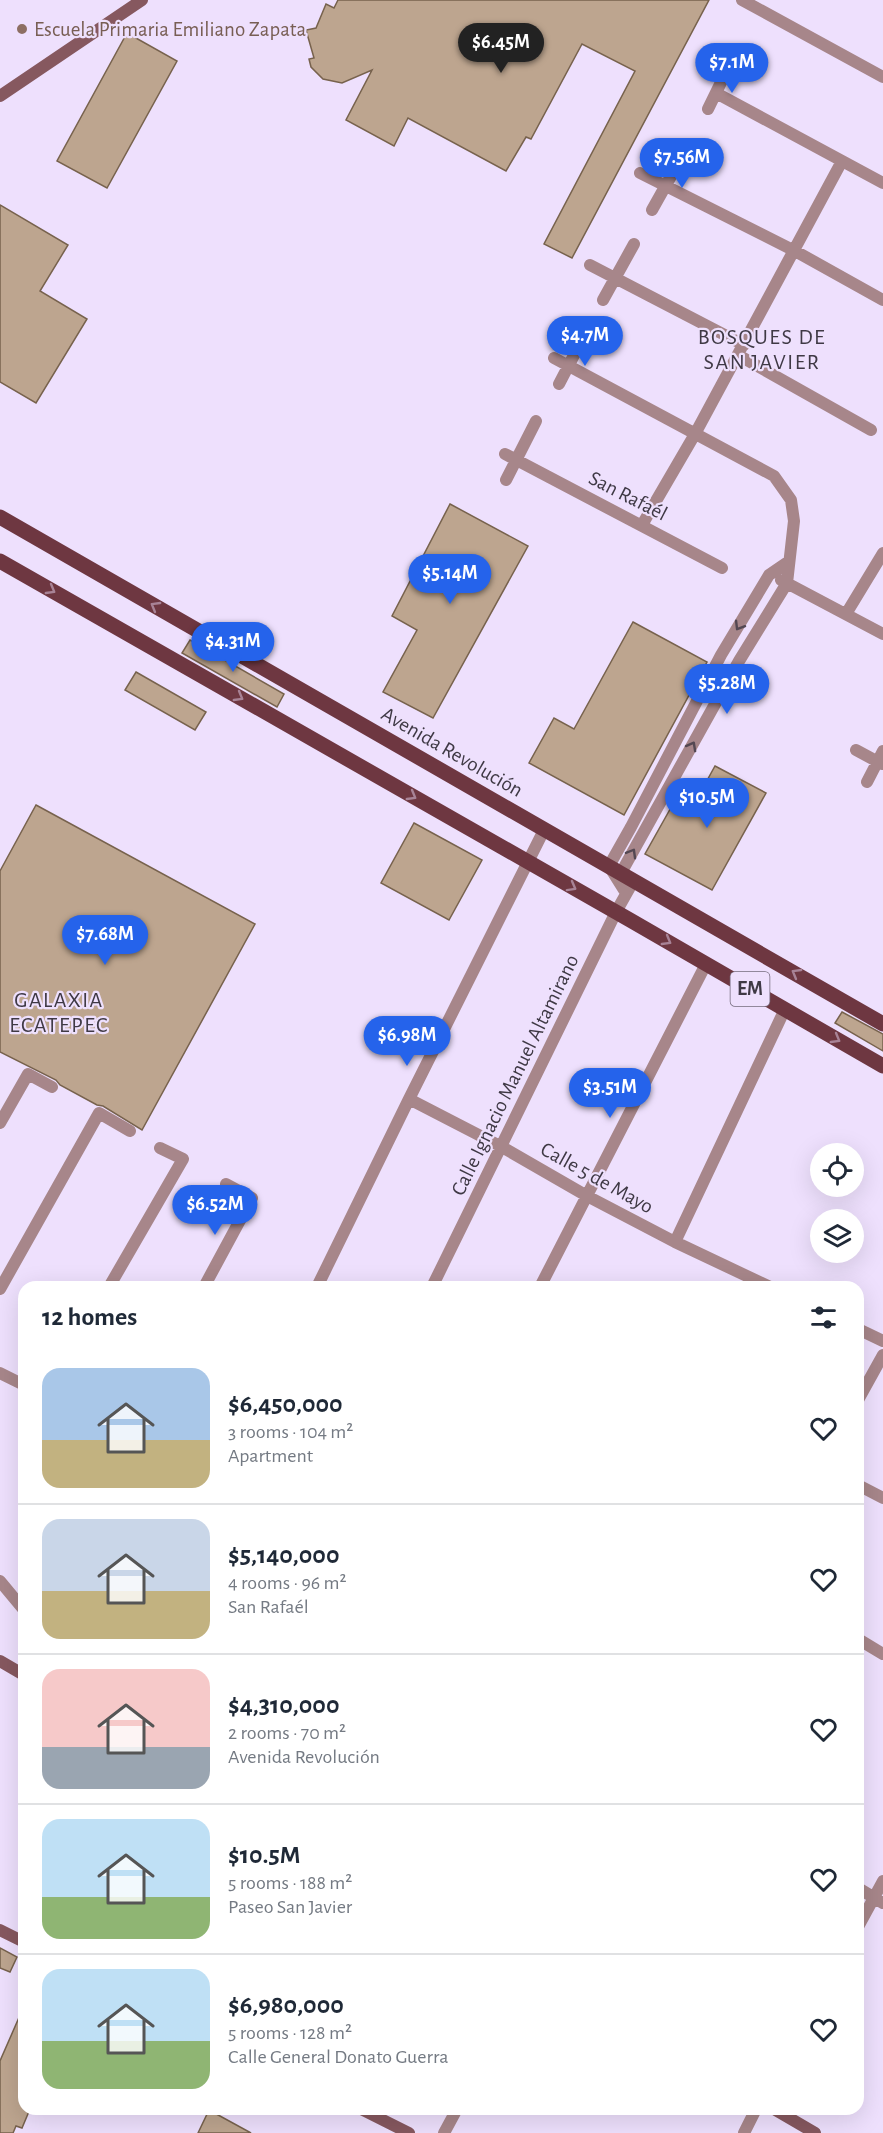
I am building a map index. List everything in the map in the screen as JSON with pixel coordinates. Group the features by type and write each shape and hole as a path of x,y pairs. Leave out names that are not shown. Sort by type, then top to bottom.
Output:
{"main road":[{"path":"0,96 142,0"},
{"name":"Avenida Revolución","path":"0,517 348,715 623,878 883,1024"},
{"name":"EM","path":"0,561 883,1066"},
{"path":"2,1666 18,1673"},
{"path":"0,1930 18,1939"},
{"path":"373,2115 409,2133"},
{"path":"784,2115 815,2133"}],"street":[{"path":"742,0 883,77"},
{"path":"708,109 729,66"},
{"path":"716,93 883,183"},
{"path":"652,210 684,153"},
{"path":"642,525 695,434 842,161"},
{"path":"640,173 795,251 883,300"},
{"path":"603,300 633,244"},
{"path":"590,265 741,350 871,429"},
{"path":"559,384 584,336"},
{"path":"554,358 774,476 791,501 794,520 787,583 727,683 623,878"},
{"path":"506,480 510,457 536,421"},
{"name":"San Rafaél","path":"510,457 722,568"},
{"path":"846,614 883,553"},
{"path":"623,878 632,827 710,675 769,575 788,562"},
{"path":"769,575 883,634"},
{"path":"710,675 727,683"},
{"path":"856,750 881,759 867,782"},
{"path":"320,1281 544,830"},
{"name":"Calle Ignacio Manuel Altamirano","path":"435,1281 616,912 623,878"},
{"path":"543,1281 706,964"},
{"path":"675,1242 785,1009"},
{"path":"0,1123 28,1074 52,1087"},
{"name":"Calle 5 de Mayo","path":"409,1099 675,1242 757,1281"},
{"path":"0,1290 99,1113 130,1131"},
{"path":"112,1281 183,1159 160,1148"},
{"path":"207,1281 252,1198 226,1184"},
{"path":"864,1332 883,1341"},
{"path":"864,1389 883,1355"},
{"path":"0,1373 18,1382"},
{"path":"864,1488 883,1498"},
{"path":"0,1581 18,1604"},
{"path":"864,1643 883,1654"},
{"path":"864,1919 879,1900 883,1881"},
{"path":"864,1891 879,1900"},
{"path":"444,2133 454,2115"},
{"path":"744,2133 753,2115"}],"building":[{"path":"338,0 709,0 572,258 544,244 635,71 582,44 531,139 526,137 506,171 408,118 394,146 346,120 372,70 342,83 323,79 311,67 309,59 314,58 306,30 316,28 326,4 334,8"},
{"path":"127,33 177,61 107,188 57,161"},
{"path":"0,205 68,245 40,291 87,319 36,403 0,382"},
{"path":"450,504 528,546 433,718 383,692 417,630 392,616"},
{"path":"633,622 707,662 624,815 529,763 554,718 574,729"},
{"path":"190,640 284,694 277,707 182,653"},
{"path":"136,672 206,712 195,730 125,690"},
{"path":"715,766 766,793 712,890 645,854 673,804 689,813"},
{"path":"36,805 255,924 142,1130 103,1106 60,1085 56,1080 0,1052 0,871"},
{"path":"414,823 482,860 449,920 381,883"},
{"path":"842,1012 883,1034 883,1051 835,1023"},
{"path":"0,1948 17,1957 10,1972 0,1968"},
{"path":"18,2020 18,2115 27,2115 22,2128 16,2126 13,2133 0,2133 0,2061"},
{"path":"207,2115 218,2115 251,2133 198,2133"}],"place":[{"name":"Escuela Primaria Emiliano Zapata","path":"22,29"}],"district":[{"name":"BOSQUES DE SAN JAVIER","path":"762,350"},
{"name":"GALAXIA ECATEPEC","path":"59,1012"}]}
